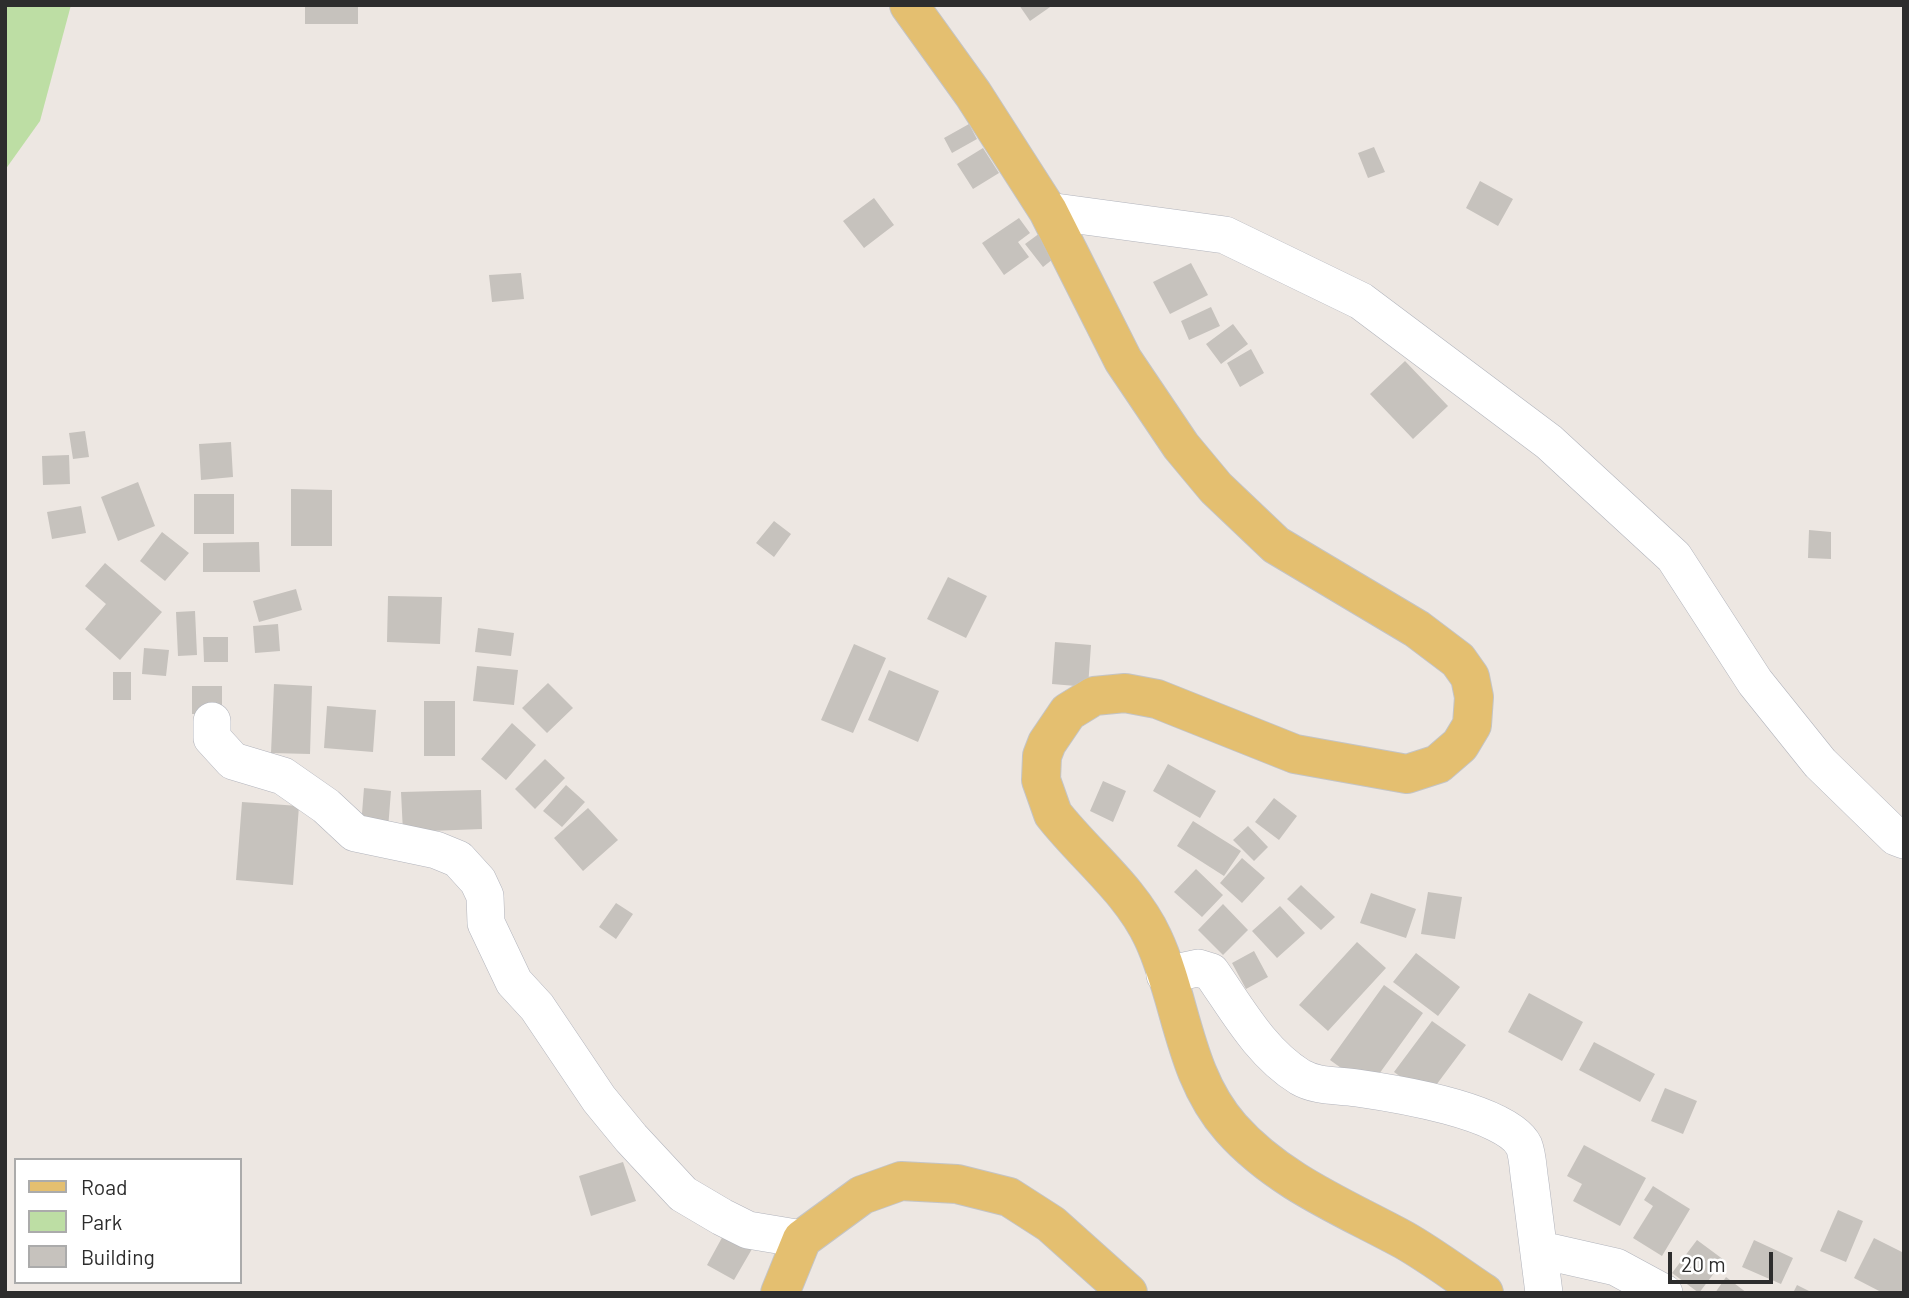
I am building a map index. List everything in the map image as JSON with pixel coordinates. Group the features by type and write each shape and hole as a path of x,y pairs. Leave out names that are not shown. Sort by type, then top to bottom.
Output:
{"main road":[{"path":"909,5 973,94 1048,211 1123,360 1181,446 1216,488 1276,545 1435,641 1458,660 1470,677 1474,697 1472,725 1460,745 1438,764 1407,774 1295,754 1141,695 1125,693 1094,696 1068,712 1056,725 1042,756 1041,780 1053,814 1075,843 1140,914 1154,939 1200,1081 1213,1106 1232,1130 1298,1186 1442,1262 1483,1293"},
{"path":"780,1293 802,1240 833,1213 862,1195 901,1181 957,1184 1009,1197 1051,1224 1128,1293"}],"street":[{"path":"1048,211 1225,234 1361,301 1549,442 1674,557 1755,682 1819,763 1896,837 1904,840"},
{"path":"212,721 212,738 233,761 283,775 326,806 355,833 436,850 458,859 478,881 485,896 486,923 514,982 537,1007 599,1099 631,1139 684,1194 722,1217 748,1230 802,1240"},
{"path":"1165,975 1198,968 1211,972 1261,1043 1301,1077 1326,1085 1354,1087 1422,1100 1480,1115 1508,1129 1523,1145 1541,1250 1544,1293"},
{"path":"1541,1250 1616,1268 1664,1293"}],"green space":[{"path":"5,5 71,5 40,121 5,170"}],"building":[{"path":"305,5 358,5 358,24 305,24"},
{"path":"1019,5 1053,5 1030,21"},
{"path":"969,124 977,139 952,153 944,138"},
{"path":"1374,147 1385,172 1368,178 1358,153"},
{"path":"983,148 999,173 973,189 957,164"},
{"path":"1480,181 1513,199 1498,226 1466,208"},
{"path":"874,198 894,225 864,248 843,221"},
{"path":"1019,218 1030,233 1018,242 1029,257 1004,275 982,243"},
{"path":"1040,233 1058,255 1043,267 1025,244"},
{"path":"1191,263 1208,295 1170,314 1153,282"},
{"path":"521,273 524,299 492,302 489,275"},
{"path":"1211,307 1220,326 1189,340 1181,321"},
{"path":"1233,324 1248,344 1221,364 1206,344"},
{"path":"1251,349 1264,373 1240,387 1227,363"},
{"path":"1405,361 1448,406 1413,439 1370,394"},
{"path":"85,431 89,457 73,459 69,433"},
{"path":"231,442 233,477 201,480 199,444"},
{"path":"69,455 70,484 43,485 42,456"},
{"path":"138,482 155,526 118,541 101,497"},
{"path":"291,489 332,490 332,546 291,546"},
{"path":"194,494 234,494 234,534 194,534"},
{"path":"81,506 86,533 52,539 47,512"},
{"path":"774,521 791,534 774,557 756,543"},
{"path":"1809,530 1831,532 1831,559 1808,558"},
{"path":"162,532 189,553 165,581 140,561"},
{"path":"259,542 260,572 203,572 203,543"},
{"path":"105,563 162,612 120,660 85,629 106,604 85,586"},
{"path":"948,577 987,596 966,638 927,619"},
{"path":"296,589 302,610 259,622 253,601"},
{"path":"388,596 442,597 440,644 387,642"},
{"path":"195,611 197,655 178,656 176,612"},
{"path":"278,624 280,651 255,653 253,626"},
{"path":"478,628 514,633 511,656 475,652"},
{"path":"203,637 228,637 228,662 204,662"},
{"path":"1055,642 1091,645 1088,687 1052,684"},
{"path":"854,644 886,658 853,733 821,720"},
{"path":"144,648 169,650 166,676 142,674"},
{"path":"477,666 518,670 514,705 473,701"},
{"path":"889,670 939,691 918,742 868,720"},
{"path":"113,672 131,672 131,700 113,700"},
{"path":"548,683 573,708 547,733 522,708"},
{"path":"274,684 312,686 310,754 271,753"},
{"path":"192,686 222,686 222,714 192,714"},
{"path":"424,701 455,701 455,756 424,756"},
{"path":"327,706 376,710 373,752 324,748"},
{"path":"512,723 536,745 506,780 481,759"},
{"path":"545,759 565,778 535,809 515,789"},
{"path":"1168,764 1216,791 1200,818 1153,791"},
{"path":"1103,781 1126,791 1113,822 1090,811"},
{"path":"566,785 585,802 562,827 543,811"},
{"path":"364,788 391,791 388,829 361,826"},
{"path":"481,790 482,829 403,832 401,792"},
{"path":"1274,798 1297,816 1279,840 1255,822"},
{"path":"242,802 299,806 293,885 236,880"},
{"path":"588,808 618,840 583,871 554,838"},
{"path":"1193,821 1241,851 1224,876 1177,846"},
{"path":"1248,826 1268,847 1254,861 1233,840"},
{"path":"1242,858 1265,878 1242,903 1220,883"},
{"path":"1196,869 1223,895 1202,917 1174,892"},
{"path":"1301,885 1335,917 1321,930 1287,899"},
{"path":"1428,892 1462,897 1455,939 1421,934"},
{"path":"1371,893 1416,909 1406,938 1360,923"},
{"path":"616,903 633,914 616,939 599,927"},
{"path":"1223,904 1248,930 1223,955 1198,930"},
{"path":"1280,906 1305,933 1277,958 1252,931"},
{"path":"1357,942 1386,968 1328,1031 1299,1005"},
{"path":"1254,951 1268,977 1246,989 1232,963"},
{"path":"1416,953 1460,987 1438,1016 1393,982"},
{"path":"1384,985 1423,1013 1369,1088 1330,1060"},
{"path":"1529,993 1583,1022 1562,1061 1508,1032"},
{"path":"1432,1021 1466,1045 1428,1096 1394,1072"},
{"path":"1594,1042 1655,1074 1640,1102 1579,1070"},
{"path":"1665,1088 1697,1101 1683,1134 1651,1121"},
{"path":"1584,1145 1646,1178 1620,1226 1573,1201 1582,1184 1567,1176"},
{"path":"623,1162 636,1201 591,1216 579,1176"},
{"path":"1653,1186 1690,1209 1662,1256 1633,1238 1653,1206 1644,1200"},
{"path":"1838,1210 1863,1221 1846,1262 1820,1251"},
{"path":"724,1234 752,1249 734,1280 707,1265"},
{"path":"1874,1238 1904,1253 1902,1293 1883,1293 1854,1278"},
{"path":"1697,1240 1724,1260 1699,1293 1672,1273"},
{"path":"1754,1240 1793,1258 1781,1284 1742,1267"},
{"path":"1726,1277 1747,1293 1715,1293"},
{"path":"1797,1285 1813,1293 1793,1293"}]}
